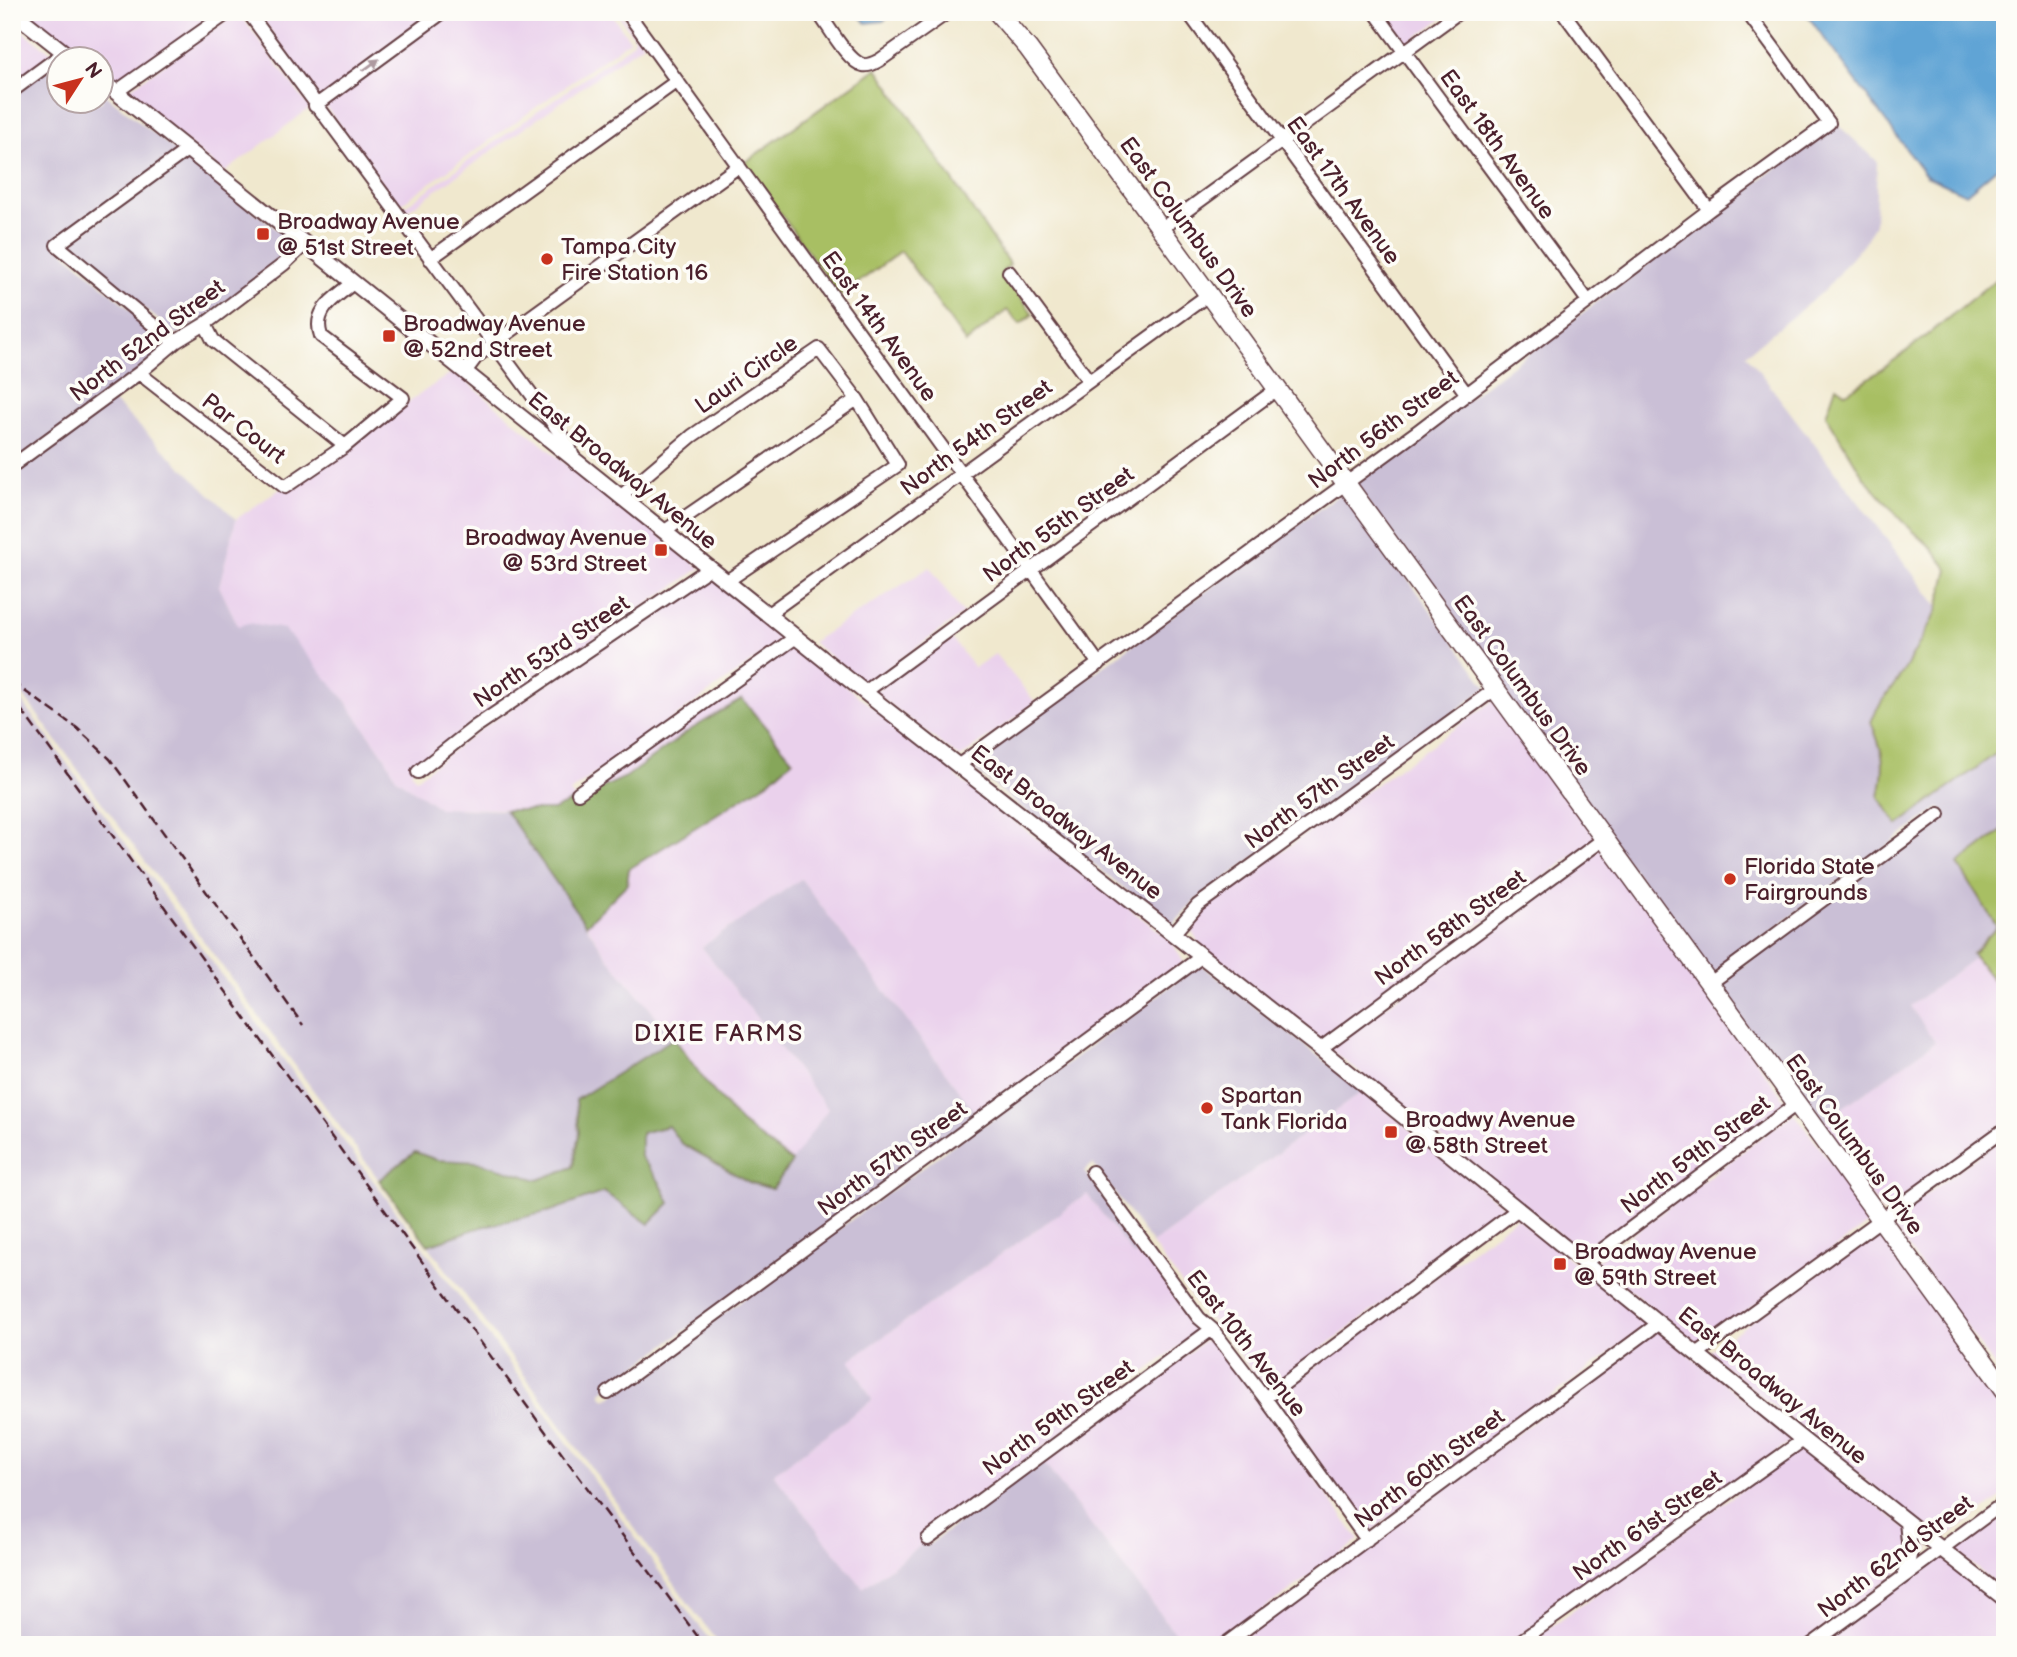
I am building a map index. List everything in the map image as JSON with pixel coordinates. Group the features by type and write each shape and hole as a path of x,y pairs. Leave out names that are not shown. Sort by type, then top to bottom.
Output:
{"main road":[{"name":"East Columbus Drive","path":"997,12 1028,48 1161,229 2005,1390"}],"street":[{"path":"13,12 56,46"},
{"path":"116,92 229,12"},
{"path":"247,12 569,446 575,462"},
{"path":"316,106 443,12"},
{"name":"East 14th Avenue","path":"627,12 1099,664"},
{"path":"818,12 850,56 864,65 880,60 948,12"},
{"name":"East 17th Avenue","path":"1188,12 1466,393"},
{"name":"East 18th Avenue","path":"1375,12 1588,301"},
{"path":"1161,229 1460,12"},
{"path":"1563,12 1709,210"},
{"name":"North 56th Street","path":"959,765 1346,484 1709,210 1829,123 1748,12"},
{"path":"12,90 46,70"},
{"path":"430,259 677,81"},
{"name":"East Broadway Avenue","path":"116,92 575,462 1320,1049 1803,1440 2005,1598"},
{"path":"177,341 169,338 57,246 187,150"},
{"path":"465,372 477,356 739,166"},
{"name":"North 52nd Street","path":"12,466 284,264 304,244"},
{"path":"1009,272 1089,381"},
{"name":"Par Court","path":"139,373 285,486 345,446 403,398 321,336 318,327 319,315 353,283"},
{"name":"North 54th Street","path":"768,614 1208,295"},
{"path":"205,324 213,340 345,446"},
{"name":"Lauri Circle","path":"620,497 692,436 819,349 857,399 898,465 727,581"},
{"name":"North 55th Street","path":"865,692 1277,389"},
{"path":"665,531 857,399"},
{"name":"North 53rd Street","path":"418,772 475,727 710,568"},
{"path":"578,793 796,637"},
{"name":"North 57th Street","path":"1173,934 1184,918 1198,905 1495,688"},
{"path":"1709,984 1939,814"},
{"name":"North 58th Street","path":"1320,1049 1605,838"},
{"name":"North 57th Street","path":"608,1393 1200,957"},
{"name":"North 59th Street","path":"1586,1262 1796,1105"},
{"path":"1698,1353 2005,1129"},
{"name":"East 10th Avenue","path":"1092,1172 1199,1318 1212,1329 1265,1398 1367,1540"},
{"path":"1265,1398 1517,1210"},
{"name":"North 60th Street","path":"1224,1645 1659,1322"},
{"name":"North 59th Street","path":"928,1539 1212,1329"},
{"name":"North 61st Street","path":"1516,1645 1803,1440"},
{"name":"North 62nd Street","path":"1816,1643 2005,1502"},
{"path":"1905,1574 1910,1551 1907,1521"}],"shaded area":[{"path":"23,12 220,12 116,86 116,46 66,46"},
{"path":"238,12 310,108 224,173 125,92"},
{"path":"257,12 610,12 630,40 398,206"},
{"path":"616,12 620,12 643,44 404,213 401,209 632,44 634,37"},
{"path":"1382,12 1451,12 1406,45"},
{"path":"12,23 46,48 46,64 12,89"},
{"path":"46,69 46,116 116,116 116,103 181,155 56,245 175,348 12,464 12,92"},
{"path":"1836,123 1877,161 1875,224 1866,240 1824,291 1746,354 1938,607 1905,669 1871,722 1885,768 1879,797 1899,825 2005,747 2005,829 1959,864 1997,927 1973,953 1975,957 1910,1006 1935,1042 1818,1125 1716,985 1946,814 1940,807 1710,976 1354,484"},
{"path":"187,157 296,245 202,320 177,335 66,245"},
{"path":"454,371 572,469 701,568 472,723 411,771 416,779 478,731 709,575 787,637 570,792 575,799 553,810 439,808 396,778 385,757 342,696 238,626 219,586 236,519"},
{"path":"138,380 113,401 236,519 219,586 238,626 249,623 284,629 342,696 385,757 396,778 439,808 505,810 612,963 674,1038 576,1100 579,1133 573,1167 538,1180 478,1162 437,1160 415,1152 379,1180 12,680 12,473"},
{"path":"1344,491 1487,688 1195,901 1172,926 968,765"},
{"path":"930,567 963,614 865,685 812,642"},
{"path":"950,636 974,668 995,654 1036,703 960,758 874,692"},
{"path":"795,644 863,700 959,772 955,776 1171,940 1184,963 977,1115 801,879 702,947 828,1109 792,1162 741,1123 612,963 586,925 627,884 629,869 768,782 742,699 690,730 626,777 583,795"},
{"path":"12,688 538,1402 692,1617 715,1645 12,1645"},
{"path":"1496,699 1597,838 1321,1042 1202,949 1187,923 1201,909"},
{"path":"1603,846 1788,1105 1586,1256 1329,1048"},
{"path":"801,879 977,1115 600,1393 606,1400 983,1123 985,1125 1200,964 1363,1091 1152,1244 1093,1164 1084,1171 1142,1251 1134,1256 1087,1194 850,1360 872,1400 773,1474 863,1588 924,1543 927,1546 1042,1461 1184,1645 721,1645 428,1245 481,1227 551,1211 605,1192 659,1181 641,1157 641,1132 668,1126 681,1144 749,1182 772,1189 828,1109 702,947"},
{"path":"1975,957 2005,995 2005,1123 1883,1213 1818,1125 1935,1042 1910,1006"},
{"path":"1363,1091 1508,1210 1267,1390 1214,1322 1204,1314 1152,1244"},
{"path":"1794,1113 1874,1220 1698,1346 1595,1262"},
{"path":"2005,1136 2005,1380 1889,1222"},
{"path":"1087,1194 1134,1256 1142,1251 1203,1329 921,1538 924,1543 863,1588 773,1474 872,1400 850,1360"},
{"path":"1517,1217 1650,1323 1369,1533 1273,1398"},
{"path":"1880,1229 2005,1400 2005,1495 1941,1541 1707,1353"},
{"path":"1658,1329 1794,1440 1507,1645 1233,1645"},
{"path":"1211,1336 1359,1540 1215,1645 1184,1645 1042,1461"},
{"path":"1803,1446 1931,1548 1802,1645 1525,1645"},
{"path":"2005,1508 2005,1591 1950,1547"},
{"path":"1940,1555 2005,1606 2005,1645 1827,1645 1824,1641"}],"green space":[{"path":"877,68 1010,265 1002,272 1033,314 1020,324 1007,310 966,343 901,251 840,296 744,163"},
{"path":"2005,272 2005,747 1898,825 1879,797 1883,775 1882,758 1871,722 1905,669 1937,611 1948,570 1933,549 1902,521 1863,476 1826,415 1836,386 1846,393 1867,379 1908,350"},
{"path":"742,699 793,760 768,782 629,869 627,884 586,925 505,810 553,810 626,777 690,730"},
{"path":"2005,829 2005,995 1972,954 1997,927 1958,864"},
{"path":"674,1038 708,1085 741,1123 792,1162 772,1189 749,1182 681,1143 668,1126 641,1133 641,1157 659,1181 670,1203 649,1224 604,1192 551,1211 481,1227 428,1245 379,1180 415,1152 437,1160 478,1162 538,1180 573,1167 579,1133 576,1100"}],"water":[{"path":"856,12 896,12 883,21 866,23"},
{"path":"1805,12 2005,12 2005,161 1966,194 1926,176"}],"railway":[{"path":"12,682 77,728 110,759 303,1025"},
{"path":"12,697 548,1435 704,1645"}],"place":[{"name":"Broadway Avenue @ 51st Street","path":"263,234"},
{"name":"Tampa City Fire Station 16","path":"547,259"},
{"name":"Broadway Avenue @ 52nd Street","path":"389,336"},
{"name":"Broadway Avenue @ 53rd Street","path":"661,550"},
{"name":"Florida State Fairgrounds","path":"1730,879"},
{"name":"Spartan Tank Florida","path":"1207,1108"},
{"name":"Broadwy Avenue @ 58th Street","path":"1391,1132"},
{"name":"Broadway Avenue @ 59th Street","path":"1560,1264"}],"district":[{"name":"DIXIE FARMS","path":"719,1033"}]}
